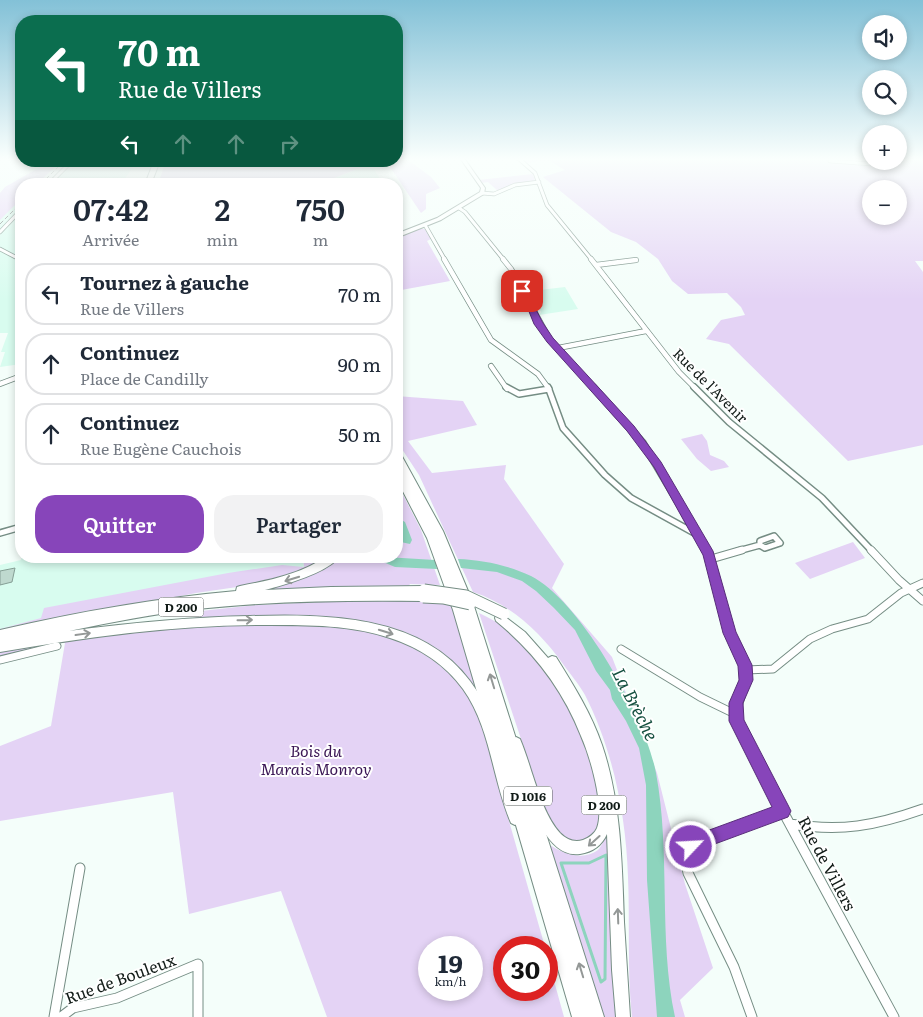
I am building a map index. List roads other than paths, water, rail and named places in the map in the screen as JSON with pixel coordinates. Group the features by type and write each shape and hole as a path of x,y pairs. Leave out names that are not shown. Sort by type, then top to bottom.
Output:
{"highway":[{"name":"D 1016","path":"403,465 424,501 502,714 596,1017"},
{"name":"D 1016","path":"403,481 444,554"},
{"name":"D 1016","path":"452,576 476,666 580,1017"}],"main road":[{"path":"459,208 463,205"},
{"name":"D 200","path":"0,635 106,612 188,600 290,580 311,572 324,563"},
{"name":"D 200","path":"188,600 306,591 423,593 461,601 502,616 530,635 559,670 586,716 602,762 615,832 623,1017"},
{"name":"D 200","path":"0,641 106,619 190,606 293,598 423,593"},
{"name":"D 200","path":"502,616 543,659 563,688 581,721 597,768 605,810 604,827 594,843 585,847 573,848 562,844 551,832 523,758 502,714"},
{"name":"D 200","path":"0,647 146,626 250,620 338,622 374,628 406,639 431,652 450,667 465,683 476,699 487,727 512,811 544,898"}],"street":[{"name":"Rue de l'Avenir","path":"547,205 596,265 675,368 734,426 822,498 909,589 923,601"},
{"path":"403,233 459,208 467,214 509,266 539,324 643,443 711,559 732,639 746,670 746,680 740,693 735,714 700,697 621,649"},
{"path":"0,232 15,216"},
{"path":"425,225 491,340 532,368 548,389 564,430 605,475 640,504 698,535"},
{"path":"0,249 15,257"},
{"path":"596,265 636,260"},
{"path":"558,348 646,331"},
{"path":"491,366 506,390 513,395 520,396 548,389"},
{"path":"0,384 15,378"},
{"path":"0,532 15,529"},
{"path":"711,559 760,545"},
{"path":"746,670 770,670 777,667 810,639 832,629 868,619 909,589 923,583"},
{"path":"0,660 57,646"},
{"name":"Rue de Villers","path":"735,714 740,732 894,1017"},
{"path":"790,824 830,830 865,828 923,809"},
{"path":"752,1017 734,967 690,878 686,866 687,855 691,847 699,842 782,811"},
{"path":"54,1017 80,868"},
{"name":"Rue de Bouleux","path":"61,1017 73,1008 117,998 198,964 198,1017"}],"waterway":[{"path":"606,855 605,979 601,982 561,863 589,863 606,855"}],"railway":[{"path":"0,224 15,209"}],"water label":[{"name":"La Brèche","path":"636,704"}],"park label":[{"name":"Bois du Marais Monroy","path":"316,759"}]}
